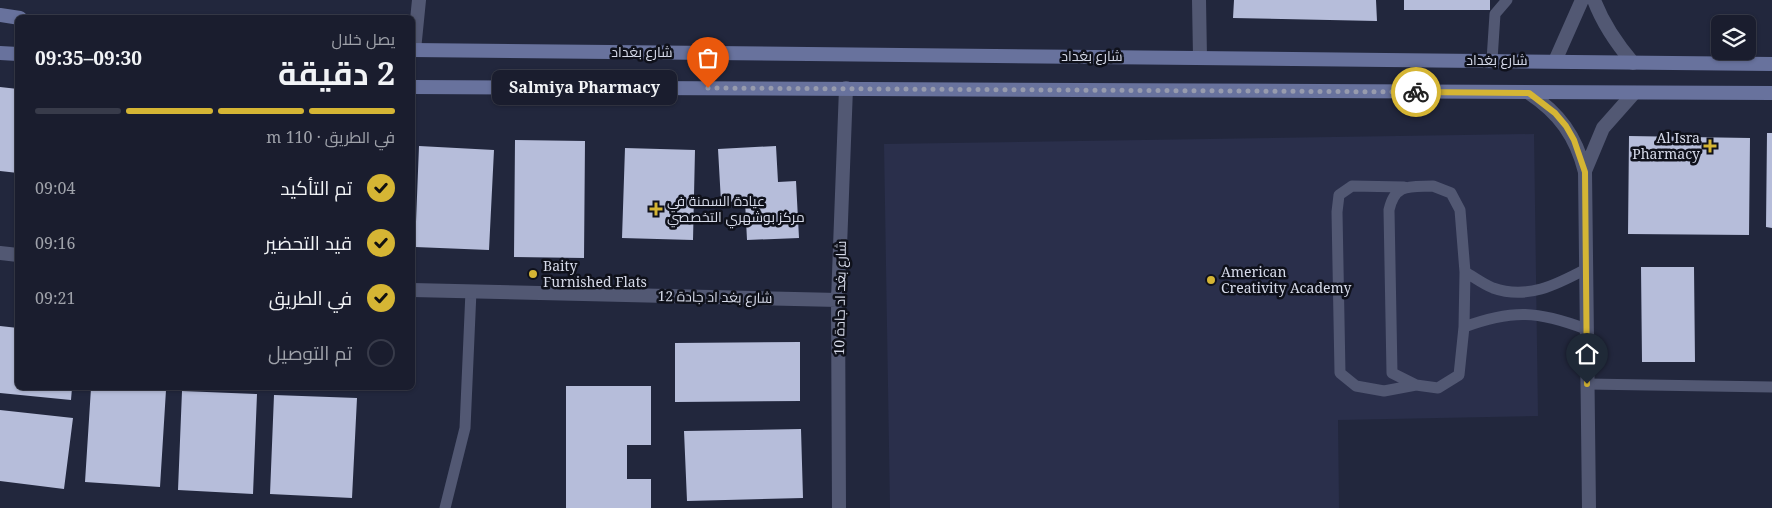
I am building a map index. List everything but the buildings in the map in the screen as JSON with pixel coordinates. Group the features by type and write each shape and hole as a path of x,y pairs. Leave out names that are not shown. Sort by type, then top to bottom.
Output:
{"main road":[{"path":"0,15 15,17"},
{"name":"شارع بغداد","path":"415,50 1772,64"},
{"path":"0,53 15,54"},
{"path":"415,87 1772,93"}],"street":[{"path":"415,33 419,0"},
{"path":"1198,0 1200,57"},
{"path":"1555,61 1582,0"},
{"path":"1594,0 1604,23 1617,44 1633,63"},
{"name":"شارع بغد اد جادة 10","path":"839,508 838,300 846,88"},
{"path":"1529,93 1555,113 1566,126 1574,140 1585,172 1588,508"},
{"path":"1585,172 1603,128 1612,115 1634,93"},
{"path":"0,253 15,255"},
{"name":"شارع بغد اد جادة 12","path":"415,290 838,300"}],"lane":[{"path":"1492,60 1495,14 1507,0"},
{"path":"1352,186 1433,186 1450,192 1460,210 1465,272 1464,327 1459,375 1438,388 1416,385 1384,391 1356,386 1340,373 1337,212 1339,195 1352,186"},
{"path":"1404,187 1392,197 1389,210 1392,373 1416,385"},
{"path":"1465,272 1493,288 1524,292 1555,286 1586,269"},
{"path":"445,508 466,428 471,291"},
{"path":"1464,327 1493,317 1524,314 1555,318 1586,329"},
{"path":"1587,384 1772,387"}],"shaded area":[{"name":"American Creativity Academy","path":"1534,134 1538,416 1338,420 1339,508 890,508 884,144"}],"way so far":[{"path":"708,88 1416,92"}],"place":[{"name":"Salmiya Pharmacy","path":"708,88"},
{"name":"Al Isra Pharmacy","path":"1710,146"},
{"name":"عيادة السمنة في مركز بوشهري التخصصي","path":"656,209"},
{"name":"Baity Furnished Flats","path":"533,274"},
{"name":"American Creativity Academy","path":"1211,280"}],"route":[{"path":"1416,92 1529,93 1555,113 1566,126 1581,155 1585,172 1587,384"}]}
